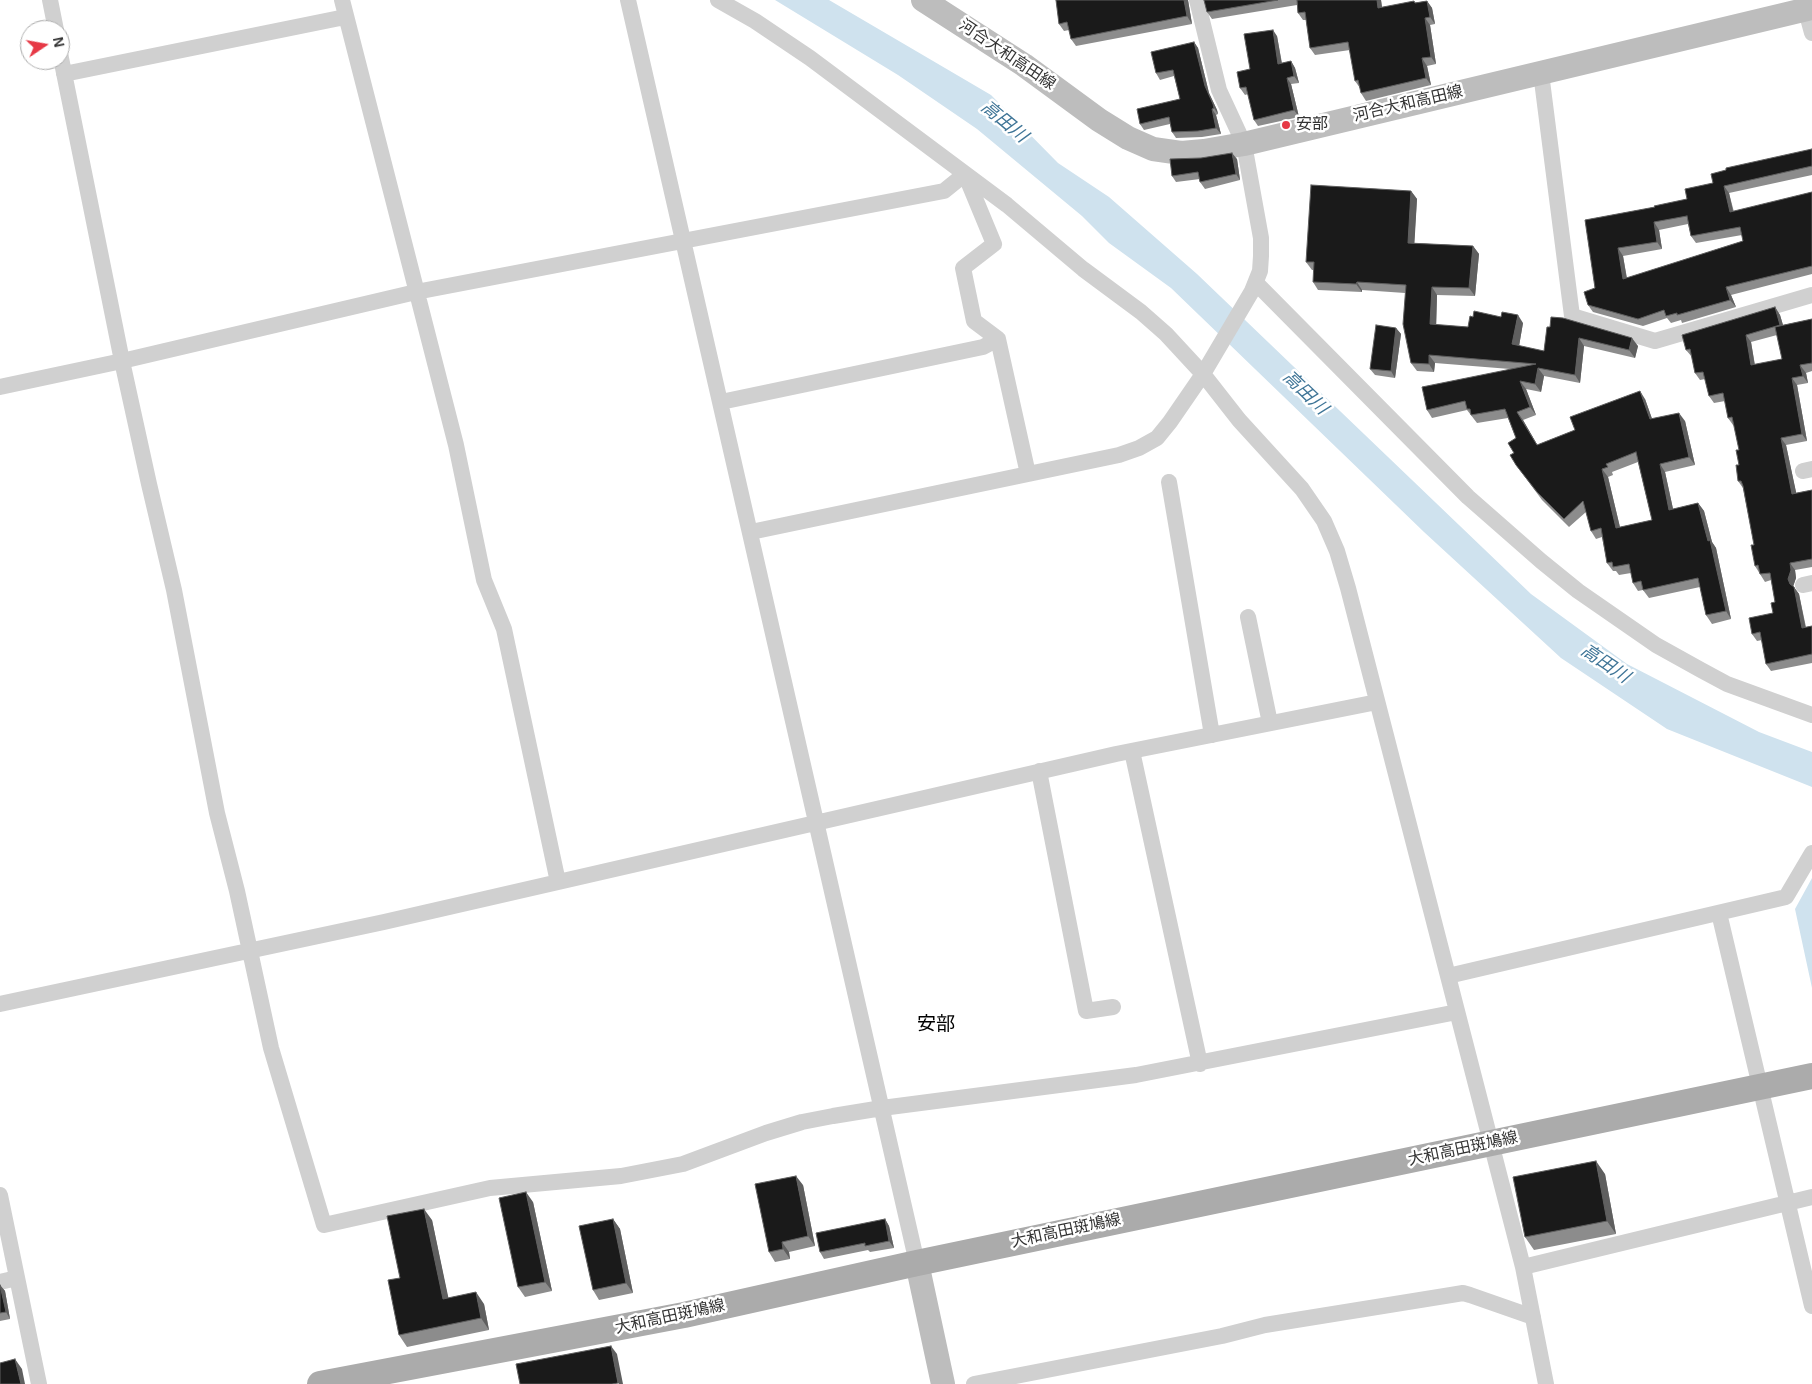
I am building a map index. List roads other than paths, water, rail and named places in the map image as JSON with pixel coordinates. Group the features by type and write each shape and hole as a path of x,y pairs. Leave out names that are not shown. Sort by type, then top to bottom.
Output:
{"main road":[{"name":"河合大和高田線","path":"923,0 1024,65 1099,120 1128,138 1153,150 1181,153 1244,144 1541,73 1807,6"},
{"name":"大和高田斑鳩線","path":"320,1384 666,1318 917,1262 1812,1076"},
{"path":"917,1262 942,1384"}],"street":[{"path":"50,0 54,20"},
{"path":"342,0 464,478 484,580 504,629 558,882"},
{"path":"628,0 917,1262"},
{"path":"718,0 755,21 810,58 1008,205 1083,269 1141,312 1205,370 1239,420 1302,489 1324,521 1337,551 1524,1267 1546,1384"},
{"path":"750,532 1119,455 1139,448 1156,438 1166,427 1205,370 1254,287 1260,271 1261,238 1244,144 1219,90 1197,0"},
{"path":"1807,6 1812,33"},
{"path":"64,74 345,17"},
{"path":"63,70 122,360 174,590 217,813 271,1048 324,1225 490,1188 621,1176 683,1164 766,1133 802,1122 882,1108 1136,1075 1200,1064 1457,1012"},
{"path":"1541,73 1572,316 1655,341 1812,296"},
{"path":"0,387 416,292 944,191 965,174"},
{"path":"965,174 994,244 963,268 974,322 998,339 1028,474"},
{"path":"1254,287 1468,496 1541,562 1578,591 1656,645 1701,670 1728,684 1812,715"},
{"path":"721,402 983,347 998,339"},
{"path":"1169,482 1212,735"},
{"path":"1248,617 1270,723"},
{"path":"0,1004 402,918 1039,771 1377,702"},
{"path":"1132,751 1200,1064"},
{"path":"1039,771 1086,1011 1112,1007"},
{"path":"1448,976 1786,897 1812,853"},
{"path":"1719,913 1812,1306"},
{"path":"0,1195 39,1384"},
{"path":"1524,1267 1812,1196"},
{"path":"0,1282 17,1278"},
{"path":"974,1384 1222,1336 1265,1324 1451,1295 1470,1295 1533,1317"}],"water":[{"name":"高田川","path":"775,0 829,0 991,95 1058,163 1109,197 1197,274 1531,594 1627,664 1759,732 1812,752 1812,787 1667,729 1561,658 1424,532 1171,288 1109,243 1082,216 977,129 898,75"},
{"path":"1812,878 1812,988 1795,909"}],"place":[{"name":"安部","path":"1286,125"}],"district":[{"name":"安部","path":"936,1025"}]}
